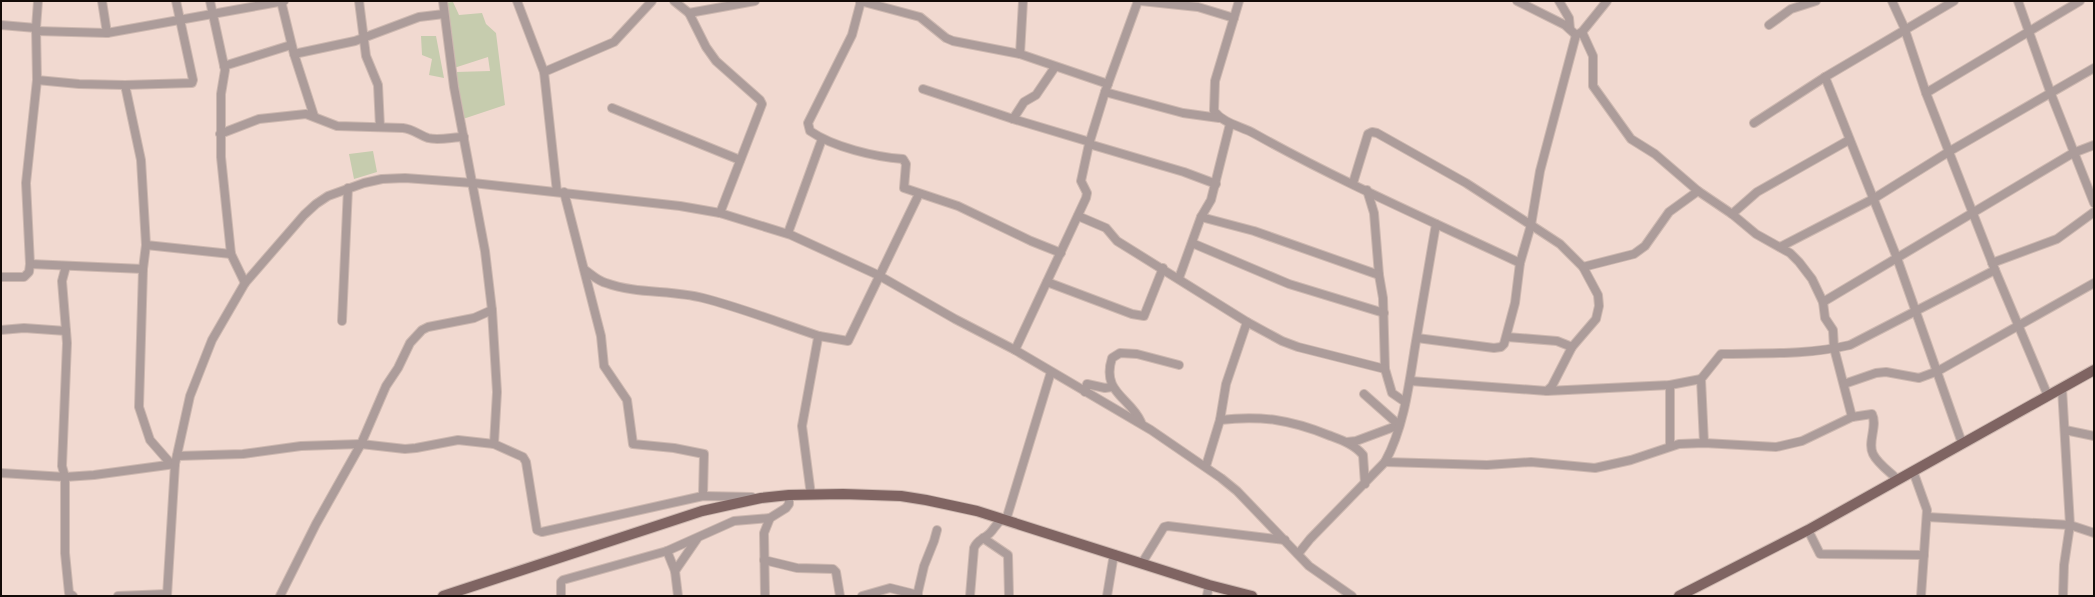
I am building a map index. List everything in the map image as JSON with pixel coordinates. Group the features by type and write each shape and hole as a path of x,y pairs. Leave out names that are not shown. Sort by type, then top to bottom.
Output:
{"main road":[{"path":"1679,596 1808,530 2094,370"},
{"path":"443,596 702,512 761,498 789,495 843,494 901,496 961,506 1208,585 1252,596"}],"street":[{"path":"1,277 24,276 29,272 30,264 26,183 37,80 36,30 38,1"},
{"path":"102,1 106,33"},
{"path":"37,80 125,85 192,83 193,80 176,1"},
{"path":"210,1 224,66 221,94 221,172 231,254 245,283"},
{"path":"1,25 36,30 106,33 213,15 282,1 291,44 314,116"},
{"path":"359,1 366,56 378,85 380,127"},
{"path":"442,1 464,136 485,251 492,310 491,327 497,392 494,444"},
{"path":"517,1 544,72 561,192 585,270 601,336 604,366 627,400 633,444 674,448 704,454 703,496"},
{"path":"544,72 614,42 652,1"},
{"path":"674,1 689,13 706,47 716,61 760,100 762,104 720,213"},
{"path":"689,13 755,1"},
{"path":"1061,253 1031,242 958,206 904,188 906,161 881,157 822,139 810,131 808,123 852,35 860,1 920,17 946,38 953,41 1020,54 1108,84"},
{"path":"1020,54 1023,1"},
{"path":"1015,350 1086,198 1087,193 1081,182 1089,143 1105,92 1138,1"},
{"path":"1141,1 1164,2 1198,8 1234,18"},
{"path":"1219,118 1214,111 1215,81 1239,1"},
{"path":"1517,1 1565,24 1576,32"},
{"path":"1559,1 1576,32 1593,56 1593,86 1605,105 1631,139 1655,154 1698,191 1732,214 1756,234 1780,247 1799,262 1816,285 1823,302 1825,318 1833,330 1834,348 1852,417"},
{"path":"1417,338 1494,348 1501,347 1507,337 1515,303 1520,263 1531,225 1540,172 1576,32 1606,1"},
{"path":"1770,25 1791,9 1816,1"},
{"path":"1892,1 1993,267 2048,396"},
{"path":"1754,124 1825,77 1954,1"},
{"path":"2018,1 2051,94 2094,204"},
{"path":"1926,93 2080,1"},
{"path":"294,54 364,38 419,17 444,14"},
{"path":"224,66 291,44"},
{"path":"1013,119 1024,102 1036,95 1055,67"},
{"path":"1780,247 1872,199 1950,151 2094,69"},
{"path":"1825,77 1872,199 1897,258 1938,371 1962,443"},
{"path":"125,85 141,160 146,245 143,269 139,407 150,440 174,461"},
{"path":"923,89 1013,119 1184,172 1216,184"},
{"path":"1105,92 1183,113 1219,118 1230,124 1244,128 1436,224 1520,263"},
{"path":"612,108 740,160"},
{"path":"220,134 259,119 306,114 337,126 410,129 428,138 436,139 464,136"},
{"path":"1179,278 1201,217 1211,200 1230,124"},
{"path":"1353,183 1368,134 1377,132 1466,184 1560,244 1583,267 1598,295 1599,306 1596,319 1572,348 1552,386 1547,391"},
{"path":"788,234 822,139"},
{"path":"1732,214 1757,192 1849,140"},
{"path":"1823,302 2074,153 2094,145"},
{"path":"118,596 167,595 174,461 190,396 212,340 245,283 304,215 328,196 348,188 382,179 406,178 473,183 680,206 720,213 788,234 878,275 955,319 1015,350 1142,424 1206,466 1236,491 1313,569 1352,596"},
{"path":"342,321 348,188"},
{"path":"1367,190 1374,213 1384,313 1385,369 1392,393 1405,402"},
{"path":"1583,267 1634,254 1645,246 1669,212 1698,191"},
{"path":"585,270 599,280 621,288 660,291 701,297 819,336 848,341 878,275 888,260 919,194"},
{"path":"1410,381 1547,391 1670,386 1701,379 1722,354 1776,354 1850,345 1993,267 2056,238 2094,212"},
{"path":"1078,216 1106,228 1117,241 1163,268 1247,322 1298,347 1357,360 1385,369"},
{"path":"1201,217 1254,231 1379,275"},
{"path":"1298,554 1310,539 1385,462 1397,437 1410,381 1436,224"},
{"path":"1192,243 1289,284 1384,313"},
{"path":"146,245 231,254"},
{"path":"30,264 143,269"},
{"path":"66,266 62,281 66,331 62,466 65,477 65,553 69,593 73,596"},
{"path":"1047,282 1132,314 1144,316 1163,268"},
{"path":"1844,384 1876,373 1886,372 1919,378 1938,371 2094,283"},
{"path":"280,596 316,524 361,444 386,386 398,368 410,343 416,336 428,327 474,318 492,310"},
{"path":"1206,466 1220,420 1226,384 1247,322"},
{"path":"1,330 24,328 66,331"},
{"path":"811,495 804,455 802,426 819,336"},
{"path":"1507,337 1557,341 1572,348"},
{"path":"1142,424 1140,418 1112,387 1108,369 1112,358 1120,353 1137,354 1179,365"},
{"path":"970,596 974,548 976,543 989,534 994,526 1004,519 1051,372"},
{"path":"1701,379 1704,443"},
{"path":"1085,392 1087,384 1105,388 1112,387"},
{"path":"1670,386 1670,446"},
{"path":"2062,388 2070,525 2064,565 2063,596"},
{"path":"1364,394 1399,425"},
{"path":"1385,462 1498,465 1531,462 1595,468 1631,460 1670,446 1704,443 1776,447 1802,441 1852,417 1867,413 1872,414 1874,418 1871,448 1873,454 1897,479"},
{"path":"1220,420 1247,418 1285,421 1304,426 1347,442 1358,449 1363,455 1365,484"},
{"path":"1347,442 1356,441 1399,425"},
{"path":"2065,430 2094,436"},
{"path":"1,473 65,477 112,474 174,461 301,446 361,444 405,449 458,440 494,444 523,457 526,462 537,530 539,532 703,496 761,498"},
{"path":"1913,471 1925,499 1927,517 1921,596"},
{"path":"561,596 561,582 563,580 667,551 734,521 770,518 786,508 789,495"},
{"path":"1927,517 2070,525 2094,533"},
{"path":"765,596 764,533 770,518"},
{"path":"1142,563 1164,527 1168,526 1285,540"},
{"path":"862,596 890,588 918,595 924,566 934,542 937,530"},
{"path":"1808,530 1820,554 1924,555"},
{"path":"675,572 698,538"},
{"path":"983,538 1008,555 1009,596"},
{"path":"667,551 675,572 678,596"},
{"path":"1107,596 1114,554"},
{"path":"764,560 797,568 833,569 836,572 840,596"},
{"path":"1207,596 1208,585"}],"green space":[{"path":"453,2 459,15 482,13 486,24 496,33 505,105 463,119 456,72 490,71 488,57 454,68 443,3"},
{"path":"421,36 436,36 444,78 429,75 432,59 422,55"},
{"path":"373,151 377,172 354,179 349,154"}]}
